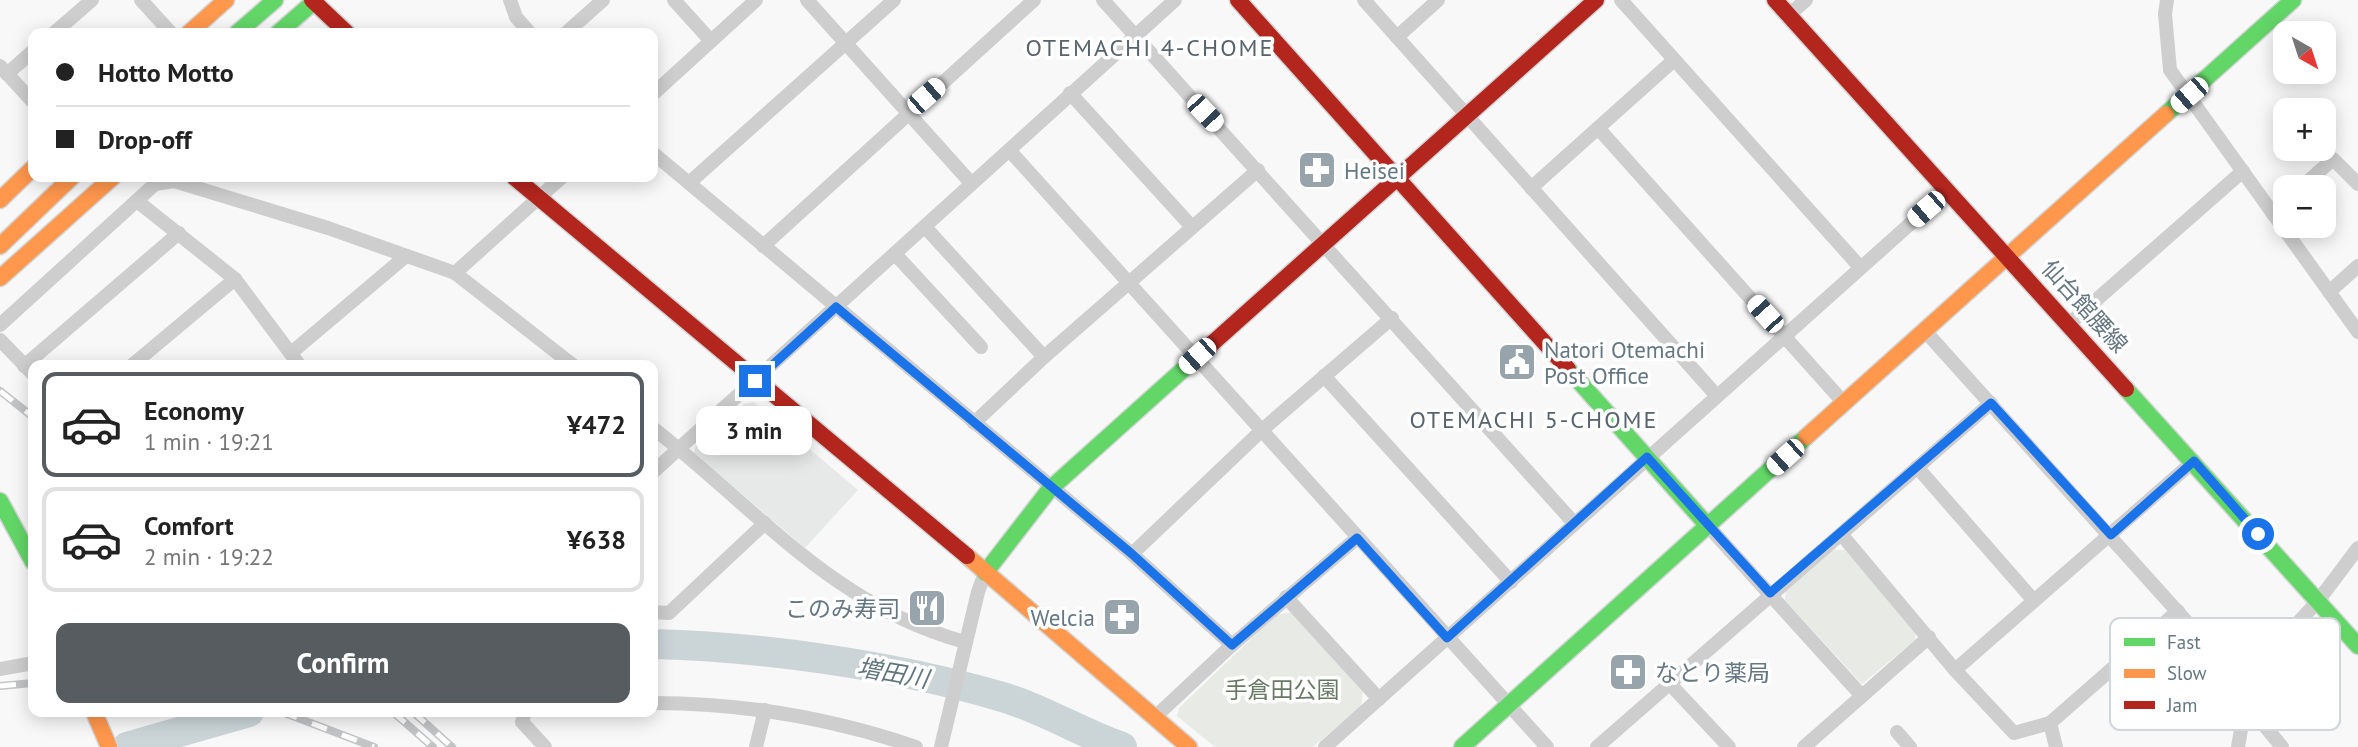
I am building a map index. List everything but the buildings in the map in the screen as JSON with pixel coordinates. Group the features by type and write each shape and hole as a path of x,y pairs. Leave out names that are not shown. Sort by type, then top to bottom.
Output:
{"street":[{"path":"60,28 92,0"},
{"path":"141,0 166,28"},
{"path":"195,28 226,0"},
{"path":"243,28 275,0"},
{"path":"510,0 516,17 526,28"},
{"path":"572,28 603,0"},
{"path":"674,0 711,41"},
{"path":"658,89 756,0"},
{"path":"807,0 971,183"},
{"path":"689,183 894,0"},
{"path":"763,246 1034,0"},
{"path":"1104,0 1324,241 1574,523"},
{"path":"658,467 1175,0"},
{"path":"1238,0 1862,696"},
{"path":"1364,0 1716,396"},
{"path":"1396,37 1438,0"},
{"path":"941,747 965,642 985,573 1050,489 1596,0"},
{"path":"1621,0 1860,267"},
{"name":"仙台館腰線","path":"1775,0 2070,323 2333,618"},
{"path":"1789,15 1806,0"},
{"path":"2167,0 2165,14 2170,69 2273,214"},
{"path":"1462,747 2293,0"},
{"path":"284,28 314,1 342,28"},
{"path":"28,54 3,70 28,97"},
{"path":"1531,188 1674,60"},
{"path":"1070,93 1192,227"},
{"path":"1598,128 1844,403"},
{"path":"1010,151 1547,747"},
{"path":"658,157 1050,489 1132,554 1232,645"},
{"path":"2315,175 2333,159 2358,184"},
{"path":"974,423 1044,357 1258,170"},
{"path":"2070,323 2243,171"},
{"path":"0,200 28,173"},
{"path":"0,246 67,182"},
{"path":"0,278 107,182"},
{"path":"0,325 155,184 168,182"},
{"path":"177,182 454,273 566,360"},
{"path":"520,182 1189,747"},
{"path":"454,273 557,182"},
{"path":"1325,747 1948,190"},
{"path":"137,201 235,279 296,360"},
{"path":"925,227 1044,357"},
{"path":"39,360 179,233"},
{"path":"2290,238 2358,332"},
{"path":"895,254 981,347"},
{"path":"291,353 406,256"},
{"path":"2329,292 2358,267"},
{"path":"138,360 235,279"},
{"path":"1132,554 1262,430 1392,318"},
{"path":"1925,331 2184,618"},
{"path":"0,340 28,370"},
{"path":"1324,376 1511,582"},
{"path":"1597,747 1770,593 1991,403"},
{"path":"658,432 829,578 899,620 965,642"},
{"path":"1955,670 2194,461"},
{"path":"1917,467 2034,601"},
{"path":"0,500 28,553"},
{"path":"658,612 669,613 765,523"},
{"path":"1841,534 1955,670 2014,733 2050,723 2110,670"},
{"path":"1154,718 1286,597 1357,538"},
{"path":"2301,618 2318,601 2358,548"},
{"path":"1286,597 1379,698"},
{"path":"2170,618 2178,611"},
{"name":"仙台館腰線","path":"2340,626 2358,646"},
{"path":"1804,747 1929,637"},
{"path":"0,669 28,664"},
{"path":"1669,683 1729,747"},
{"path":"658,703 711,703 765,710 872,732 916,747"},
{"path":"756,747 765,710"},
{"path":"96,717 109,747"},
{"path":"524,717 522,722 545,747"},
{"path":"2050,723 2056,747"},
{"path":"2270,730 2282,747"},
{"path":"1897,732 1910,747"}],"shaded area":[{"path":"754,402 858,490 805,548 694,453 696,446 744,404"}],"green space":[{"path":"1833,550 1845,550 1916,632 1915,640 1862,684 1785,600 1786,589"},
{"name":"手倉田公園","path":"1292,612 1363,692 1361,706 1313,747 1215,747 1177,716 1179,708 1276,615"}],"waterway":[{"name":"増田川","path":"658,644 783,654 916,675 1015,701 1122,747"},
{"name":"増田川","path":"127,747 232,717"}],"railway":[{"path":"0,391 28,413"},
{"path":"0,686 28,683"},
{"path":"295,717 374,747"},
{"path":"399,717 433,747"},
{"path":"419,717 452,747"}],"traffic: fast":[{"path":"243,28 275,0"},
{"path":"284,28 316,0"},
{"path":"2166,114 2293,0"},
{"path":"985,573 1050,489 1206,349"},
{"path":"1568,369 1708,526"},
{"path":"2126,389 2333,618"},
{"path":"1462,747 1806,437"},
{"path":"0,501 28,553"},
{"path":"2340,626 2358,646"}],"traffic: slow":[{"path":"195,28 226,0"},
{"path":"1806,437 2166,114"},
{"path":"0,200 28,173"},
{"path":"0,246 67,182"},
{"path":"0,278 107,182"},
{"path":"967,556 1189,747"},
{"path":"96,717 109,747"}],"traffic: jam":[{"path":"312,0 342,28"},
{"path":"1238,0 1568,369"},
{"path":"1206,349 1596,0"},
{"path":"1775,0 2126,389"},
{"path":"520,182 967,556"}],"place":[{"name":"Heisei","path":"1317,170"},
{"name":"Natori Otemachi Post Office","path":"1517,362"},
{"name":"このみ寿司","path":"927,608"},
{"name":"Welcia","path":"1122,617"},
{"name":"なとり薬局","path":"1628,672"}],"district":[{"name":"OTEMACHI 4-CHOME","path":"1150,47"},
{"name":"OTEMACHI 5-CHOME","path":"1534,419"}],"route":[{"path":"755,381 836,307 1050,489 1132,554 1232,645 1357,538 1447,638 1647,457 1770,593 1991,403 2111,535 2194,461 2258,534"}]}
